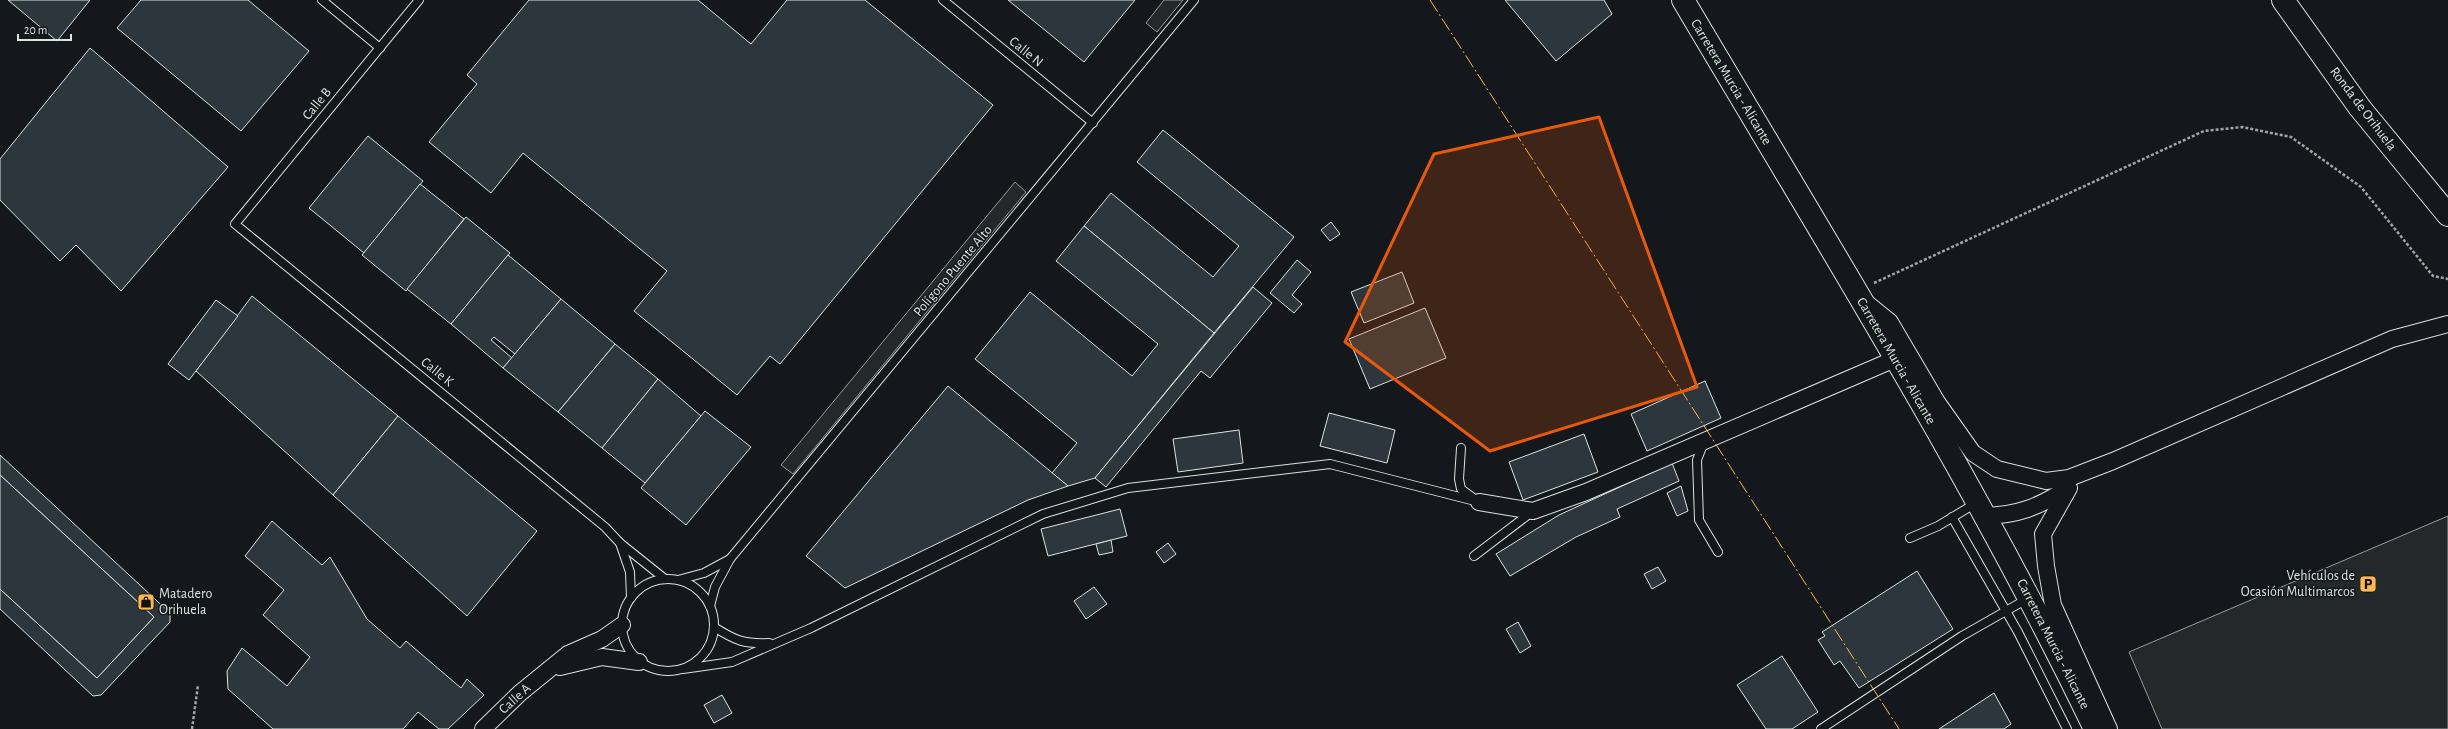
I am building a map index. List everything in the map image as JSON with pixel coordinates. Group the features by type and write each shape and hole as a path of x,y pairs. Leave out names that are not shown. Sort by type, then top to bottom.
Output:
{"main road":[{"name":"Carretera Murcia - Alicante","path":"1683,0 1895,359 1980,509 2030,598 2095,729"},
{"name":"Ronda de Orihuela","path":"2283,0 2360,108 2448,215"}],"street":[{"path":"1856,293 1890,322 1937,402 1973,453 1997,469 2046,481 2069,478 2113,460 2392,339 2448,324"},
{"path":"1480,502 1533,511 1586,492 1895,359"},
{"path":"1980,509 2011,515 2049,500 2113,460"},
{"path":"2069,488 2044,534 2053,605 2109,729"},
{"name":"Calle A","path":"483,729 520,693 568,654 602,639 622,625"},
{"path":"549,670 579,661 602,657 640,662"}],"lane":[{"path":"322,0 380,48"},
{"name":"Calle B","path":"236,224 419,0"},
{"name":"Calle N","path":"943,0 1093,123"},
{"name":"Polígono Puente Alto","path":"710,606 715,587 730,559 1194,0"},
{"name":"Calle K","path":"236,224 605,527 620,543 665,579"},
{"path":"1704,441 1697,460 1699,520 1718,552"},
{"path":"1461,448 1459,479 1461,488 1480,502"},
{"path":"682,669 732,662 812,628 1043,514 1128,488 1330,464 1480,502"},
{"path":"1910,538 1952,517 1980,509"},
{"path":"1474,556 1533,511"},
{"path":"1952,517 2007,612 2067,729"},
{"path":"620,543 630,572 631,598"},
{"name":"Polígono Puente Alto","path":"677,580 704,573 730,559"},
{"name":"Polígono Puente Alto","path":"665,579 677,580 691,585 703,594 710,606 714,627 712,641 705,653 695,663 682,669 668,672 653,669 640,662 627,645 622,625 623,615 631,598 646,585 665,579"},
{"path":"1821,729 1962,636 2030,598"},
{"path":"714,627 735,640 747,644 774,643"}],"path":[{"path":"1856,293 2204,131 2242,127 2291,137 2361,187 2433,276 2448,279"},
{"path":"192,729 198,685"}],"highlighted area":[{"path":"1599,117 1697,387 1490,451 1345,342 1434,154"}],"shaded area":[{"path":"1164,0 1183,0 1157,32 1146,23"},
{"path":"1015,182 1026,192 793,474 781,465"},
{"name":"Vehículos de Ocasión Multimarcos","path":"2448,516 2448,729 2162,729 2129,652"}],"building":[{"path":"8,0 90,0 57,41"},
{"path":"141,0 248,0 309,51 241,131 117,28"},
{"path":"529,0 698,0 751,44 787,0 865,0 993,105 780,364 770,356 737,395 634,311 667,271 523,153 491,193 429,142 477,84 467,75"},
{"path":"1008,0 1135,0 1084,62"},
{"path":"1505,0 1604,0 1612,14 1556,61"},
{"path":"90,48 228,167 121,291 76,245 60,261 0,200 0,159"},
{"path":"1163,130 1294,237 1214,333 1084,226 1111,193 1213,277 1239,246 1137,162"},
{"path":"368,136 423,181 364,253 309,208"},
{"path":"420,184 464,219 406,291 362,255"},
{"path":"466,217 510,253 451,324 407,289"},
{"path":"1331,222 1340,234 1330,241 1321,230"},
{"path":"1084,226 1214,333 1095,478 1068,486 1052,473 1077,443 975,359 1030,292 1132,376 1158,344 1056,261"},
{"path":"508,255 561,299 515,354 494,337 491,340 512,358 503,368 451,324"},
{"path":"1297,260 1311,272 1292,295 1302,304 1294,313 1270,293"},
{"path":"1402,272 1414,303 1364,323 1351,292"},
{"path":"1253,287 1272,303 1210,378 1201,371 1106,487 1095,478"},
{"path":"252,296 398,416 333,495 196,371"},
{"path":"561,299 615,344 558,412 503,368"},
{"path":"216,300 238,316 189,380 168,364"},
{"path":"1425,308 1446,358 1370,389 1349,339"},
{"path":"615,344 658,379 602,448 558,412"},
{"path":"658,379 701,416 645,483 602,448"},
{"path":"1705,381 1721,418 1647,451 1631,414"},
{"path":"948,386 1068,486 1028,500 845,588 806,556"},
{"path":"705,411 751,447 686,525 641,488"},
{"path":"1329,413 1395,430 1387,463 1320,446"},
{"path":"398,416 537,531 467,616 333,495"},
{"path":"1239,430 1243,463 1178,472 1173,439"},
{"path":"1584,434 1598,472 1523,500 1509,462"},
{"path":"0,455 170,613 170,622 101,695 93,696 0,609 0,589 97,678 154,617 0,475"},
{"path":"1672,463 1679,481 1617,509 1620,517 1576,537 1510,576 1496,554 1559,515"},
{"path":"0,475 154,617 97,678 0,589"},
{"path":"1681,486 1688,511 1677,516 1667,493"},
{"path":"1120,509 1127,536 1048,556 1041,529"},
{"path":"272,521 322,565 330,557 367,619 400,648 406,641 461,688 467,679 484,695 448,729 439,729 418,712 403,729 273,729 228,689 227,671 242,648 287,686 310,657 263,615 284,590 245,556"},
{"path":"1111,540 1113,552 1099,555 1096,544"},
{"path":"1168,543 1176,554 1164,563 1156,552"},
{"path":"1658,567 1666,581 1652,589 1644,574"},
{"path":"1917,571 1953,629 1859,688 1840,661 1834,665 1818,640 1825,636 1822,632"},
{"path":"1094,587 1107,604 1086,619 1074,601"},
{"path":"1518,622 1531,646 1520,653 1506,629"},
{"path":"1782,656 1818,712 1792,729 1766,729 1737,685"},
{"path":"1994,693 2011,724 2004,729 1939,729"},
{"path":"722,695 732,713 714,723 704,705"}],"power":[{"path":"1430,0 1899,729"}],"place":[{"name":"Vehículos de Ocasión Multimarcos","path":"2368,584"},
{"name":"Matadero Orihuela","path":"146,602"}]}
